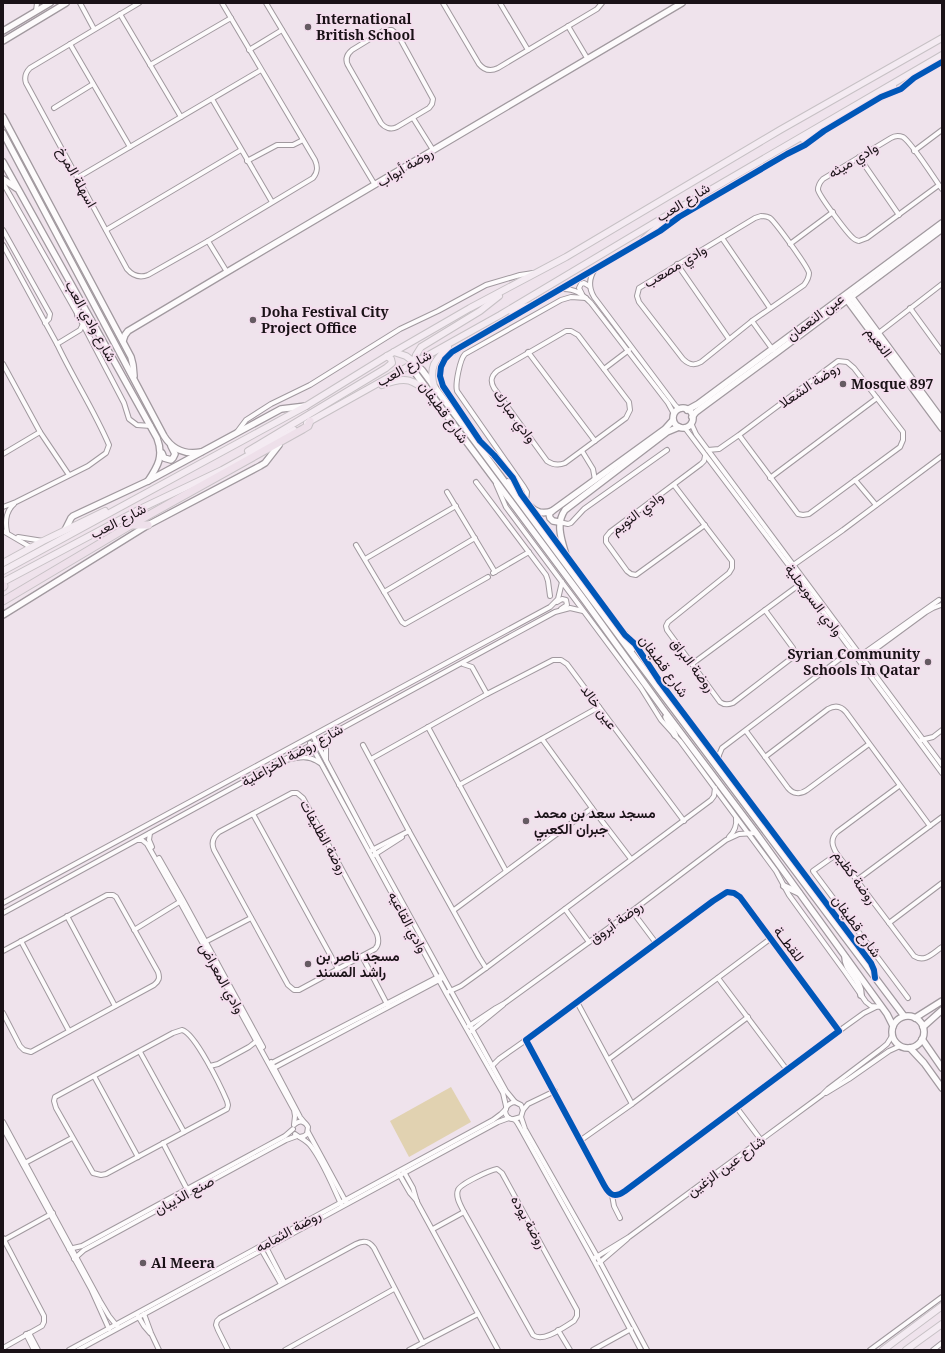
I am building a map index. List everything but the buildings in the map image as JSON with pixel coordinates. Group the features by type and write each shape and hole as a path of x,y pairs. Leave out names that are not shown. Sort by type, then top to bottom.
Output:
{"highway":[{"path":"3,601 131,526 306,428 310,421"},
{"path":"131,526 148,525"}],"main road":[{"name":"شارع العب","path":"3,571 306,406 387,356 470,308 566,257 780,130 942,38"},
{"name":"شارع العب","path":"3,585 16,575 142,508 222,470 500,315 681,207 942,55"},
{"path":"882,97 902,78"},
{"path":"785,146 824,131"},
{"path":"644,239 681,207"},
{"path":"394,352 406,356 414,362 421,347 480,311 504,290"},
{"path":"500,315 532,305"},
{"path":"434,387 432,373 433,363 452,342"},
{"path":"222,470 256,446 386,368 392,361 387,356"},
{"path":"356,395 393,380 401,379 414,382 433,396"},
{"path":"3,563 65,530 154,488"},
{"path":"883,1350 942,1306"},
{"path":"936,1328 942,1320"},
{"path":"906,1350 942,1324"}],"street":[{"path":"36,11 39,3 48,4"},
{"path":"3,41 66,3"},
{"name":"اسهلة المرخ","path":"139,3 30,68 26,72 25,77 26,83 129,272 139,277 148,275 208,241 313,178 317,171 318,167 316,160 222,3"},
{"path":"266,3 375,185"},
{"path":"443,3 478,64 488,70 496,69 597,9 602,3"},
{"path":"500,3 528,50"},
{"name":"روضة أبواب","path":"128,331 682,3"},
{"path":"3,31 48,4"},
{"path":"79,4 94,29"},
{"path":"120,14 181,117"},
{"path":"150,66 231,18"},
{"path":"21,21 25,28"},
{"path":"568,26 587,58"},
{"path":"250,50 282,30"},
{"path":"385,30 392,30 398,35 433,96 431,106 413,118 394,129 383,125 347,64 347,56 350,52 385,30"},
{"path":"70,44 130,147"},
{"name":"شارع العب","path":"441,367 444,359 452,352 660,231 679,217 805,145 824,131 882,97 901,88 914,78 942,62"},
{"path":"77,178 261,70"},
{"path":"54,108 93,84"},
{"path":"212,99 247,162 272,202"},
{"name":"شارع وادي العب","path":"3,117 123,341 132,360 134,379"},
{"path":"413,118 433,150"},
{"path":"914,151 942,130"},
{"name":"شارع وادي العب","path":"3,134 164,436 170,444"},
{"name":"وادي ميثه","path":"895,136 904,138 914,151 941,187 898,215 867,238 859,240 854,238 820,193 819,184 823,179 895,136"},
{"path":"247,162 277,145 293,145 303,140"},
{"path":"106,230 241,150"},
{"path":"859,157 898,215"},
{"name":"شارع وادي العب","path":"3,162 151,426 160,447"},
{"path":"3,179 18,189"},
{"path":"3,183 78,315 126,406 131,421 137,425 151,426"},
{"path":"30,184 42,189"},
{"path":"790,244 833,212"},
{"name":"وادي مصعب","path":"758,216 764,216 773,221 807,268 809,274 808,279 804,285 752,321 701,362 698,364 690,364 683,360 640,302 637,293 641,286 722,238 758,216"},
{"name":"عين النعمان","path":"692,417 696,412 774,351 942,223"},
{"name":"عين النعمان","path":"847,296 942,229"},
{"path":"3,230 50,314 50,319 45,323"},
{"path":"722,238 770,308"},
{"path":"208,241 227,272"},
{"path":"3,245 100,424 109,446 106,453 88,466 3,507"},
{"path":"677,264 729,340"},
{"path":"596,268 590,278 590,286 594,297 668,403 674,414"},
{"name":"شارع العب","path":"237,432 246,420 271,404 310,385 400,329 438,311 486,285 520,275 536,273"},
{"path":"582,294 579,288 581,284 587,283 590,286"},
{"path":"876,335 942,284"},
{"path":"557,290 572,289 582,294 630,349 675,405 679,409 690,412 692,417 691,423 682,428 667,432 571,505 562,514 560,522 560,535 566,555"},
{"path":"76,293 78,315"},
{"name":"النعيم","path":"847,296 942,420"},
{"path":"90,297 103,304"},
{"path":"526,501 527,495 524,487 457,391 456,386 462,359 464,355 564,299 586,298"},
{"path":"910,308 942,351"},
{"path":"516,314 521,323"},
{"path":"752,321 774,351"},
{"path":"57,344 80,330 82,324"},
{"path":"80,330 87,332"},
{"path":"117,330 122,332 128,331"},
{"path":"123,341 128,331"},
{"name":"وادي مبارك","path":"571,331 578,336 604,369 629,402 630,410 626,418 582,451 558,465 550,463 547,460 494,388 492,379 493,374 497,371 528,352 562,332 571,331"},
{"name":"النعيم","path":"876,335 942,428"},
{"path":"604,369 630,349"},
{"name":"عين النعمان","path":"687,410 698,404 774,351"},
{"path":"528,352 595,440"},
{"name":"روضة الشعلا","path":"708,450 719,448 739,435 838,361 847,362 854,368 903,432 903,440 900,447 809,514 803,515 798,514 739,435"},
{"name":"شارع قطيفان","path":"414,362 422,370 636,659 904,1016"},
{"name":"شارع قطيفان","path":"414,362 416,374 756,833 846,957 879,1007 888,1016 893,1026"},
{"path":"3,364 40,432 69,475"},
{"name":"شارع قطيفان","path":"441,367 440,379 444,389 480,441 513,478 526,501 626,635 635,644 660,682 871,963 875,978"},
{"path":"770,478 877,398"},
{"name":"شارع العب","path":"65,530 69,520 73,516 148,481 281,409 306,406"},
{"path":"531,507 539,512 546,513 552,511 665,429 673,420 674,414 679,409"},
{"path":"673,420 676,426 682,428"},
{"name":"وادي السويحلية","path":"691,423 694,431 792,566 921,740 942,765"},
{"name":"وادي السويحلية","path":"682,428 694,438 705,456 792,566"},
{"path":"3,454 40,432"},
{"path":"3,615 148,525 265,463 274,449 281,442"},
{"path":"160,447 164,458 166,460 171,460 175,454 170,444"},
{"path":"170,444 182,451 194,453 201,452"},
{"path":"148,481 157,468 160,447"},
{"path":"715,459 719,448"},
{"path":"552,511 549,514 553,521 568,524 571,523 584,509 667,450"},
{"path":"582,451 593,469 595,480"},
{"name":"وادي التويم","path":"705,456 701,464 610,532 607,535 606,540 607,544 627,571 631,574 638,574 706,525"},
{"path":"792,566 942,456"},
{"path":"701,464 711,463"},
{"path":"593,469 604,474"},
{"path":"498,472 521,494"},
{"name":"شارع قطيفان","path":"495,480 506,507 641,688 661,720 675,735 776,871 789,895 868,1004"},
{"path":"855,480 876,505"},
{"path":"476,482 547,578 550,596"},
{"name":"روضة البراق","path":"674,485 731,558 733,566 732,571 666,624 667,630 722,703 729,704 791,659 794,655 793,648 765,610"},
{"path":"447,492 494,573 529,552"},
{"path":"16,502 10,508 6,518 5,532 16,537 32,548"},
{"path":"365,559 456,506"},
{"path":"16,537 43,541"},
{"path":"384,592 475,538"},
{"path":"356,545 402,622 406,624 488,577"},
{"path":"533,558 541,553"},
{"path":"555,604 559,596 562,582"},
{"path":"692,664 804,582"},
{"path":"941,598 942,605 929,610 860,658 941,598"},
{"path":"555,604 564,599 567,603 566,606 555,612"},
{"name":"شارع روضة الخزاعلية","path":"3,903 555,604"},
{"name":"شارع روضة الخزاعلية","path":"3,913 555,612 570,608 584,612"},
{"path":"626,635 636,659"},
{"path":"719,759 719,754 722,748 854,649"},
{"path":"472,667 475,656"},
{"name":"عين خالد","path":"371,758 487,694 554,660 561,660 567,664 684,821"},
{"path":"461,664 467,664 472,667 487,694"},
{"path":"765,757 828,709 836,706 840,707 846,712 930,826"},
{"path":"459,785 599,707"},
{"path":"663,709 675,735"},
{"path":"428,727 506,870"},
{"path":"921,740 933,737 942,730"},
{"path":"326,763 326,745 336,731"},
{"path":"746,731 790,790 800,793 807,790 869,744"},
{"name":"وادي القاعيه","path":"310,737 320,763 374,855 440,977 447,996 491,1064 506,1091 517,1103"},
{"path":"542,739 631,859"},
{"name":"وادي السويحلية","path":"921,740 942,773"},
{"name":"وادي القاعيه","path":"313,744 326,763 371,850"},
{"path":"363,745 486,968"},
{"path":"710,748 722,748"},
{"path":"280,761 305,756 320,763"},
{"name":"روضة كظيم","path":"900,786 835,834 832,843 837,854 912,954 918,958 925,959 942,947"},
{"path":"711,800 715,793 715,788"},
{"name":"روضة الظليفات","path":"292,793 297,793 302,796 379,939 376,947 362,956 299,990 292,989 288,985 250,918 212,844 214,837 219,832 254,814 292,793"},
{"path":"447,996 565,910 711,800 716,798 723,799"},
{"path":"454,910 506,870 592,808"},
{"path":"254,814 338,969"},
{"name":"روضة أبروق","path":"726,840 735,830 735,816"},
{"path":"857,880 942,817"},
{"path":"371,850 410,832"},
{"path":"374,855 410,832"},
{"name":"وادي المعراض","path":"150,833 149,837 151,845 300,1117 308,1127 308,1132 342,1205"},
{"name":"روضة أبروق","path":"469,1029 500,1009 505,1003 632,911 726,840 736,835 756,833"},
{"name":"وادي المعراض","path":"137,840 142,840 147,844 182,901"},
{"path":"837,854 813,871 908,998"},
{"path":"889,923 942,883"},
{"path":"784,886 799,893"},
{"name":"للقطــة","path":"491,1064 526,1040 724,893 729,892 740,897 839,1031"},
{"path":"3,951 107,895 113,895 121,904 158,972 159,979 154,985 34,1051 27,1052 20,1046 3,1013"},
{"path":"134,930 182,901"},
{"path":"565,910 589,942"},
{"path":"632,911 656,943"},
{"path":"67,916 115,1006"},
{"path":"204,943 250,918"},
{"path":"609,1059 770,939"},
{"path":"21,941 69,1031"},
{"path":"362,956 388,1005"},
{"path":"846,957 847,967 859,984 861,995"},
{"path":"272,1066 440,977"},
{"name":"وادي القاعيه","path":"440,977 452,993 469,1029 503,1093 506,1108"},
{"path":"718,978 787,1070"},
{"path":"915,1018 942,1001"},
{"path":"577,1002 632,1104"},
{"path":"864,1013 868,1004 879,1007"},
{"path":"612,1195 619,1195 626,1191 839,1031 864,1013 879,1007"},
{"path":"923,1027 942,1010"},
{"path":"904,1016 915,1018 923,1027 924,1034 922,1039 917,1045 910,1048 900,1046 895,1042 892,1036 893,1026 897,1020 904,1016"},
{"path":"581,1140 748,1018"},
{"path":"184,1031 189,1034 211,1068 227,1101 227,1109 106,1174 98,1175 90,1170 56,1108 55,1099 57,1096 176,1032 184,1031"},
{"name":"شارع عين الزغين","path":"822,1095 888,1044 892,1036"},
{"path":"922,1039 942,1068"},
{"path":"211,1068 249,1047 258,1040"},
{"path":"526,1040 608,1192 612,1195 614,1206 620,1218"},
{"path":"249,1047 260,1045"},
{"name":"شارع عين الزغين","path":"595,1258 629,1237 822,1095 844,1082 889,1051 900,1046"},
{"path":"910,1048 924,1063 942,1088"},
{"path":"140,1052 184,1132"},
{"name":"وادي المعراض","path":"272,1066 294,1110 294,1133 310,1144 346,1202"},
{"path":"94,1076 138,1157"},
{"path":"555,1092 528,1104 523,1110 521,1117 525,1129 595,1258 641,1350"},
{"path":"528,1104 510,1103 506,1108 506,1113 535,1154 595,1258"},
{"path":"517,1103 523,1110"},
{"name":"روضة الثمامه","path":"401,1173 496,1119 506,1108"},
{"path":"737,1108 761,1140"},
{"path":"511,1119 521,1117"},
{"name":"روضة الثمامه","path":"143,1312 262,1251 346,1202 498,1122 511,1119"},
{"path":"3,1122 5,1130 71,1249 98,1302 110,1330"},
{"path":"294,1127 298,1122 304,1122"},
{"name":"صنع الذيبان","path":"75,1258 84,1250 284,1136 294,1127"},
{"path":"298,1136 306,1135 308,1132"},
{"name":"صنع الذيبان","path":"71,1249 82,1246 289,1139 298,1136"},
{"path":"24,1163 72,1138"},
{"path":"163,1143 188,1191"},
{"name":"روضة يوده","path":"497,1169 500,1171 577,1310 576,1319 558,1330 543,1338 538,1338 533,1335 464,1212 457,1196 458,1189 461,1186 491,1170 497,1169"},
{"path":"401,1173 410,1194 417,1202 433,1229 498,1350"},
{"name":"روضة الثمامه","path":"78,1350 117,1326 138,1316 264,1244 342,1205"},
{"path":"433,1229 464,1212"},
{"path":"3,1348 42,1326 44,1318 3,1239 52,1214"},
{"name":"شارع عين الزغين","path":"598,1264 629,1237"},
{"path":"228,1350 216,1325 217,1322 224,1316 283,1283 364,1241 369,1243 374,1248 423,1343"},
{"path":"264,1244 283,1283"},
{"path":"260,1247 283,1283"},
{"path":"75,1258 100,1301 117,1326"},
{"path":"598,1264 646,1350"},
{"path":"285,1350 394,1289"},
{"path":"870,1350 942,1297"},
{"path":"143,1312 159,1350"},
{"path":"409,1350 478,1314"},
{"path":"138,1316 144,1326 151,1333"},
{"path":"593,1350 634,1328"},
{"name":"روضة الثمامه","path":"69,1350 110,1330"},
{"path":"558,1330 570,1350"},
{"path":"27,1334 34,1350"},
{"path":"27,1334 38,1350"},
{"path":"933,1350 942,1343"}],"shaded area":[{"path":"451,1087 471,1122 409,1157 390,1121"}],"cycle path":[{"path":"875,978 871,963 660,682 635,644 625,635 521,494 513,478 480,441 443,386 440,376 441,367 445,359 452,352 660,231 679,217 805,145 824,131 881,97 901,89 914,78 942,62"},
{"path":"727,892 734,893 740,897 839,1031 625,1191 618,1195 613,1195 608,1192 604,1185 526,1040 727,892"}],"place":[{"name":"International British School","path":"308,27"},
{"name":"Doha Festival City Project Office","path":"253,320"},
{"name":"Mosque 897","path":"843,384"},
{"name":"Syrian Community Schools In Qatar","path":"928,662"},
{"name":"مسجد سعد بن محمد جبران الكعبي","path":"526,821"},
{"name":"مسجد ناصر بن راشد المسند","path":"308,964"},
{"name":"Al Meera","path":"143,1263"}]}
